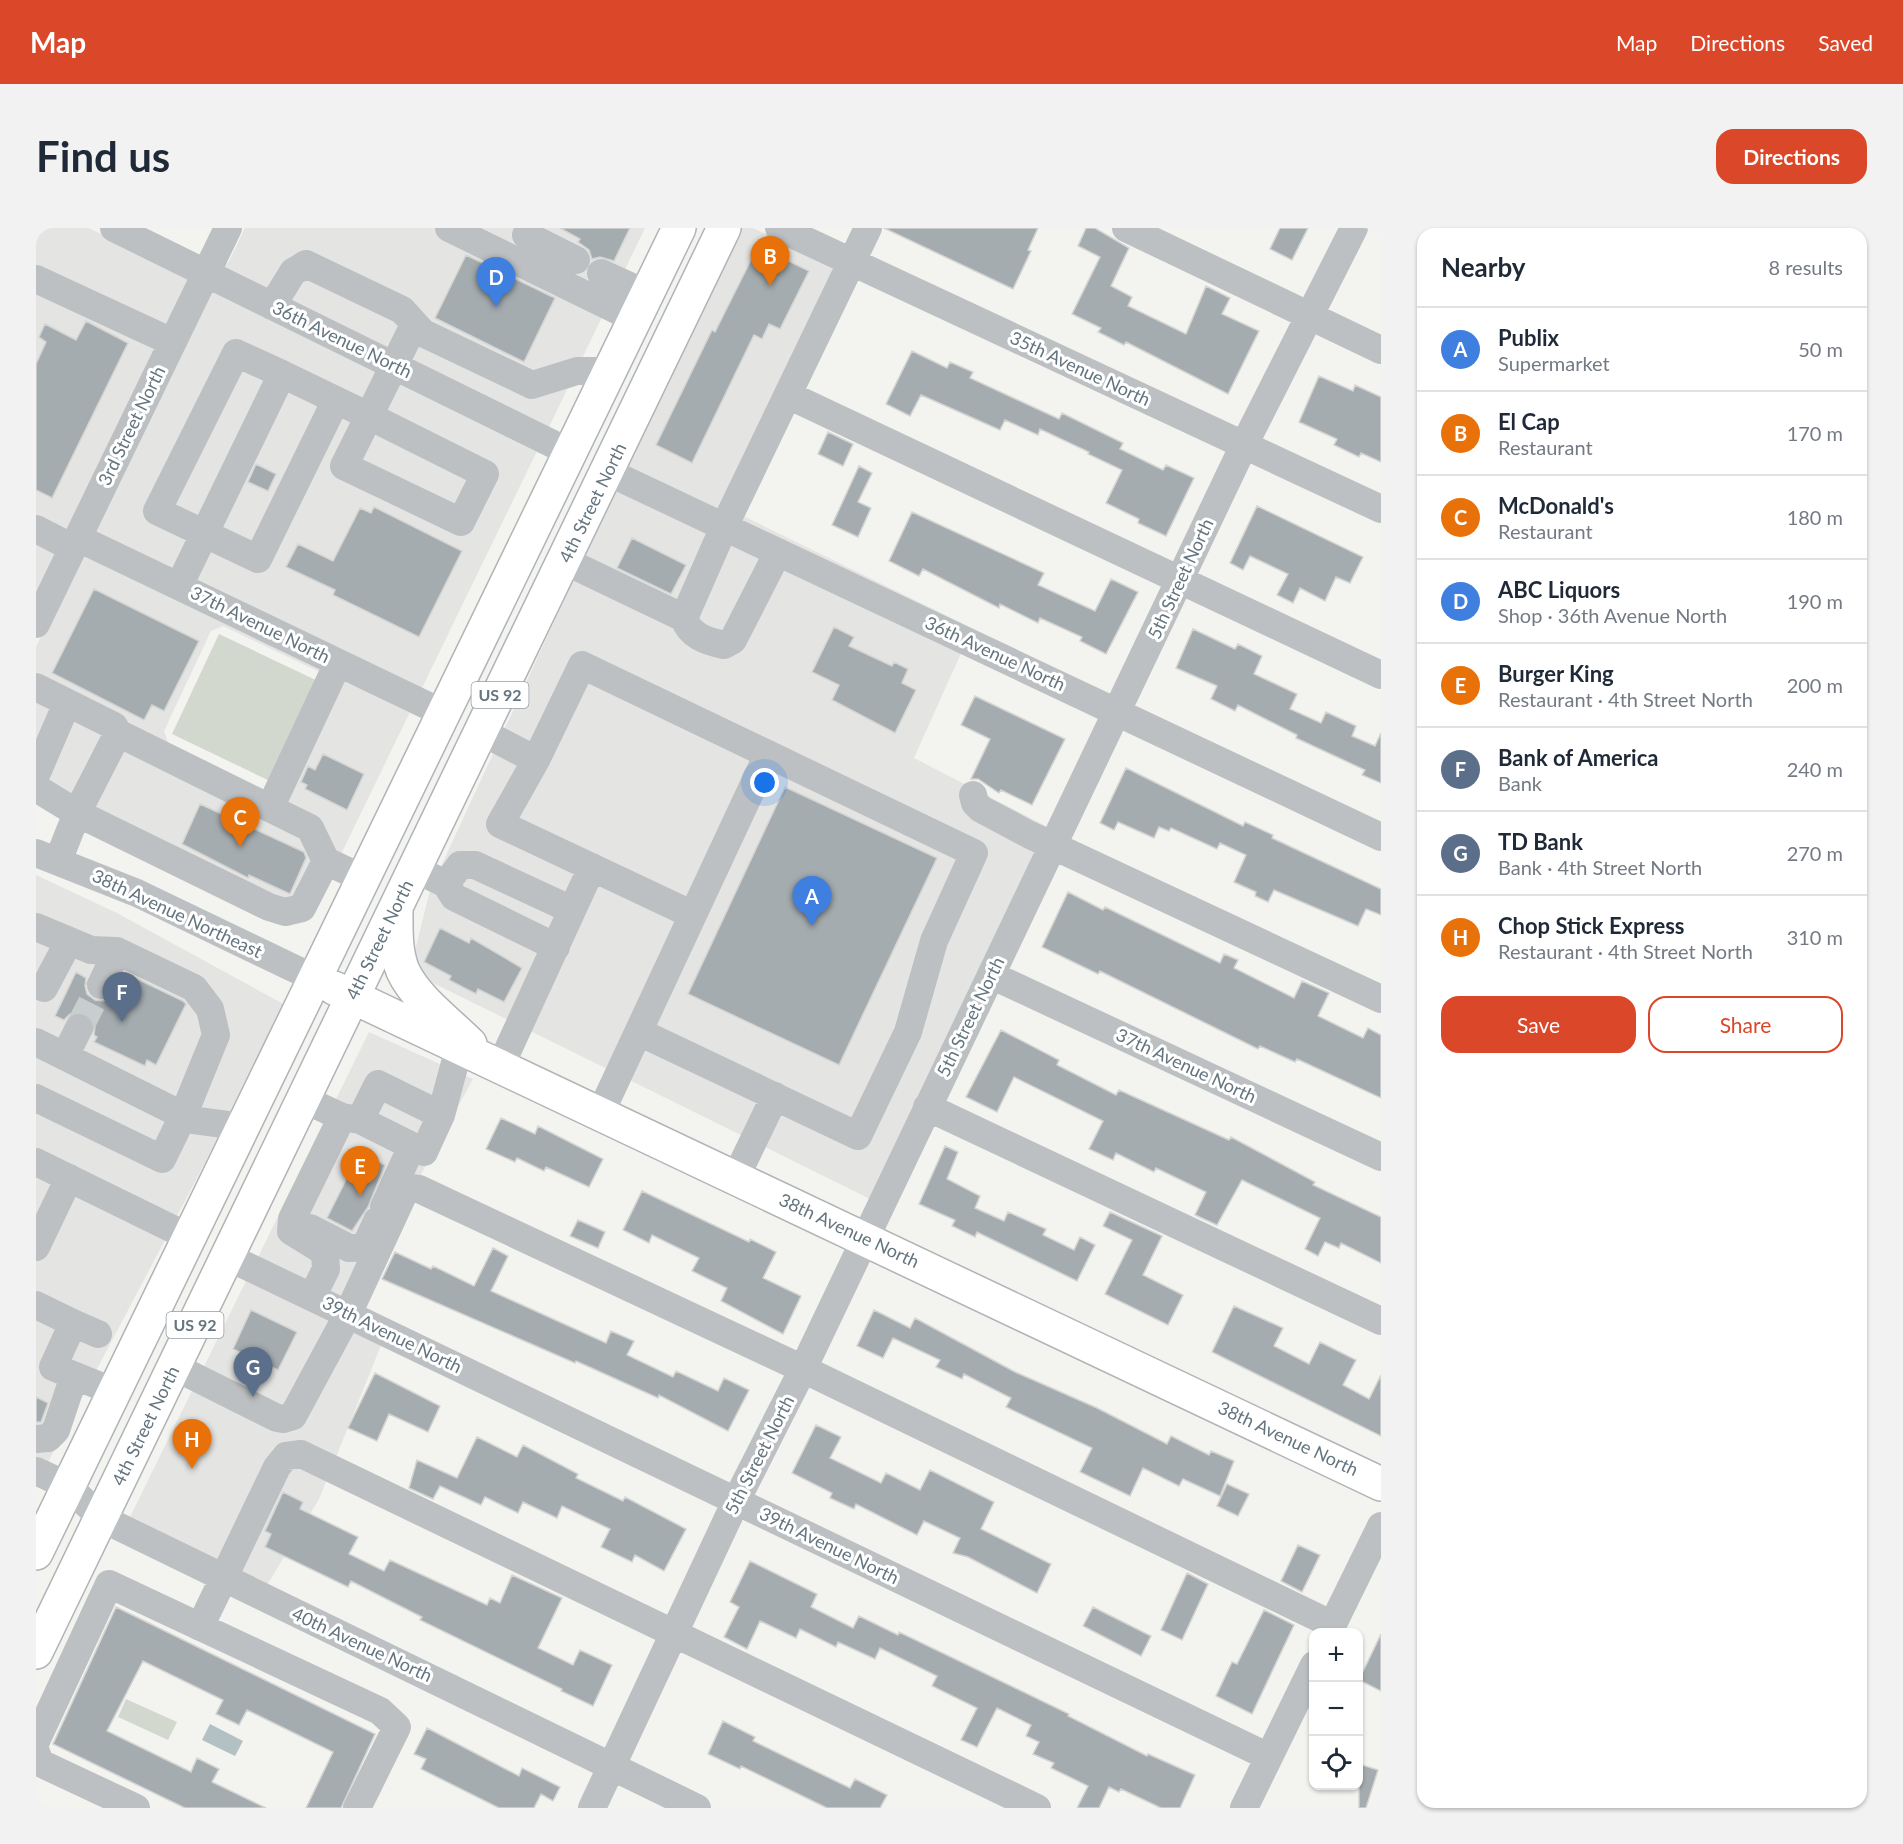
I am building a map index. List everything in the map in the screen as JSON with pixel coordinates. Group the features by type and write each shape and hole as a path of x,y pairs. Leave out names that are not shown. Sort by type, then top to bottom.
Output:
{"main road":[{"name":"US 92","path":"36,1553 191,1238 679,228"},
{"path":"608,472 602,459 602,447 611,417 700,228"},
{"name":"4th Street North","path":"36,1652 724,228"},
{"path":"482,732 470,721 467,707 525,584 525,566 517,560"},
{"path":"396,909 397,945 403,970 416,990 482,1058"},
{"name":"38th Avenue North","path":"316,979 1381,1484"},
{"path":"158,1401 156,1363 197,1261 191,1238"}],"street":[{"name":"36th Avenue North","path":"114,228 569,452"},
{"name":"3rd Street North","path":"36,624 228,228"},
{"path":"449,228 523,241 576,260"},
{"name":"35th Avenue North","path":"779,228 1381,509"},
{"path":"778,552 733,640 724,645 708,641 688,630 684,618 724,526 868,228"},
{"path":"1126,228 1381,350"},
{"name":"5th Street North","path":"592,1808 736,1501 803,1369 1244,445 1354,228"},
{"path":"523,241 641,306"},
{"path":"272,306 294,272 306,264 402,309 423,333 532,385 577,371 609,371"},
{"path":"601,273 641,306"},
{"path":"36,279 172,342"},
{"path":"336,400 258,559 157,511 236,352 282,374 336,400 369,416 485,474 461,522 344,466 369,416 395,367 414,325"},
{"path":"179,586 282,374"},
{"path":"788,395 1381,675"},
{"name":"36th Avenue North","path":"608,472 1381,837"},
{"name":"37th Avenue North","path":"36,529 179,586 443,713"},
{"path":"565,561 684,618"},
{"path":"270,808 338,663"},
{"path":"639,1032 858,1136 908,1032 934,941 975,853 582,664 536,760 500,824 693,915"},
{"path":"36,687 114,726 118,733 310,828 326,861 364,879"},
{"path":"36,775 68,703"},
{"path":"482,732 536,760"},
{"path":"47,857 77,813 118,733"},
{"path":"600,1114 768,754"},
{"path":"36,788 77,813 269,908 285,912 302,908 326,861"},
{"path":"973,795 975,803 981,809 1381,999"},
{"name":"38th Avenue Northeast","path":"47,857 137,893 316,979"},
{"path":"446,884 460,865 476,865 572,910"},
{"path":"303,1099 424,1152 441,1115 556,947 592,867"},
{"path":"415,869 446,884 454,897 556,947"},
{"path":"36,927 92,950 117,951 194,987 210,1009 216,1035 187,1118 162,1159 36,1098"},
{"path":"39,993 69,941"},
{"path":"101,984 117,951"},
{"name":"37th Avenue North","path":"991,975 1381,1157"},
{"path":"65,1056 79,1028"},
{"path":"36,1042 187,1118 244,1127"},
{"path":"312,1297 326,1269 325,1252 291,1231 292,1218 351,1119 378,1084 441,1115"},
{"path":"736,1178 775,1096"},
{"path":"927,1107 1381,1321"},
{"path":"292,1218 349,1248 365,1247 412,1146"},
{"path":"36,1162 191,1238"},
{"path":"39,1234 69,1178"},
{"path":"175,1367 277,1418 288,1419 297,1410 348,1314 404,1193 411,1188 438,1196 803,1369 1329,1628"},
{"name":"39th Avenue North","path":"228,1257 1269,1757"},
{"path":"36,1305 86,1329 54,1367 56,1430 48,1438 36,1439"},
{"path":"54,1367 115,1392"},
{"path":"200,1627 278,1467 286,1456 301,1454 1037,1808"},
{"name":"40th Avenue North","path":"36,1471 68,1486 101,1518 222,1579 697,1808"},
{"path":"1331,1628 1381,1526"},
{"path":"77,1568 380,1711 397,1727 357,1808"},
{"path":"36,1741 109,1584"},
{"path":"1244,1808 1309,1675"},
{"path":"36,1752 40,1763 123,1805"}],"shaded area":[{"path":"36,228 89,228 192,279 36,601"},
{"path":"245,228 645,228 548,429 220,268 223,261 228,263"},
{"path":"736,228 753,228 846,272 727,508 972,628 625,468"},
{"path":"210,288 538,449 421,690 92,532"},
{"path":"616,488 962,651 914,758 1050,828 870,1199 421,977 412,963 430,890"},
{"path":"82,552 411,710 310,918 36,800 36,647","holes":["223,626 326,675 270,792 168,743 164,731 211,631"]},
{"path":"219,634 322,683 274,783 172,734"},
{"path":"36,875 117,913 287,1006 176,1218 36,1150"},
{"path":"369,1032 473,1079 351,1303 257,1259"},
{"path":"36,1175 166,1238 47,1464 36,1459"},
{"path":"247,1279 382,1343 319,1499 266,1587 129,1519"},
{"path":"126,1699 177,1722 168,1740 118,1717"},
{"path":"210,1724 243,1741 235,1756 202,1740"}],"building":[{"path":"560,228 630,228 614,261 600,257 592,259 589,250 578,242 580,239"},
{"path":"884,228 1038,228 1028,250 1031,251 1013,289"},
{"path":"1086,228 1095,228 1129,248 1111,286 1132,297 1128,306 1186,334 1206,286 1230,298 1222,314 1259,331 1228,394 1126,342 1124,345 1098,332 1101,328 1072,314 1100,257 1078,246"},
{"path":"1280,228 1308,228 1292,260 1270,249"},
{"path":"758,246 809,271 780,329 769,324 762,339 754,335 692,463 656,445 712,330 715,332"},
{"path":"466,255 555,298 524,362 435,318"},
{"path":"86,321 128,343 52,498 36,490 36,364 46,342 39,337 45,324 76,340"},
{"path":"912,351 947,368 950,362 973,372 970,378 1059,419 1062,413 1123,443 1120,449 1163,470 1166,465 1194,478 1166,536 1138,523 1139,519 1106,503 1122,470 1088,454 1089,452 1040,429 1038,435 1005,420 1000,430 921,395 910,416 886,404"},
{"path":"1319,376 1353,391 1355,385 1381,397 1381,462 1361,453 1359,457 1334,445 1337,439 1299,422"},
{"path":"828,432 853,444 843,466 818,454"},
{"path":"256,464 276,474 268,491 248,482"},
{"path":"859,466 872,473 858,502 871,508 858,537 832,525"},
{"path":"1257,506 1363,557 1350,583 1336,577 1325,601 1300,588 1293,603 1277,595 1288,574 1250,556 1243,570 1230,563"},
{"path":"374,507 462,551 419,637 333,595 335,590 286,567 298,544 333,561 360,508 371,513"},
{"path":"912,512 1044,573 1038,585 1095,611 1111,579 1138,592 1106,654 1080,641 1082,637 1040,618 1038,623 1000,604 999,608 923,569 919,576 889,561"},
{"path":"632,538 686,565 671,594 617,568"},
{"path":"94,589 199,641 164,711 152,705 144,720 52,673"},
{"path":"834,627 854,637 849,646 892,666 894,662 908,669 902,683 916,690 895,733 832,700 839,685 812,672"},
{"path":"1193,629 1235,649 1238,644 1262,656 1254,674 1297,694 1290,709 1321,723 1326,712 1356,726 1352,736 1375,746 1381,733 1381,783 1362,775 1365,770 1296,738 1297,735 1238,705 1235,711 1211,699 1217,686 1176,668"},
{"path":"975,696 1065,739 1032,805 1001,790 999,793 978,779 971,779 990,739 961,725"},
{"path":"323,754 364,774 347,810 305,789 307,785 301,782 308,766 315,770"},
{"path":"1126,768 1243,826 1245,822 1273,835 1272,838 1381,889 1381,915 1366,909 1358,926 1274,890 1268,902 1255,896 1256,892 1234,882 1246,855 1220,843 1217,849 1171,828 1169,831 1159,827 1154,838 1118,822 1114,830 1100,823"},
{"path":"785,787 937,858 839,1065 688,994"},
{"path":"200,804 304,852 306,858 290,894 249,875 248,878 182,844"},
{"path":"1068,892 1103,910 1105,907 1220,963 1224,954 1238,960 1234,968 1294,998 1302,981 1329,993 1318,1016 1363,1038 1368,1028 1381,1035 1381,1098 1297,1059 1295,1062 1260,1046 1258,1049 1100,971 1098,974 1042,947"},
{"path":"440,928 469,943 471,938 522,968 504,1002 478,989 476,994 449,980 451,976 424,962"},
{"path":"76,972 86,978 87,994 95,1000 103,1001 118,993 127,974 186,1004 156,1065 147,1060 145,1066 94,1042 97,1037 94,1035 95,1026 92,1018 86,1013 70,1014 64,1020 55,1016"},
{"path":"1001,1030 1059,1060 1057,1065 1116,1095 1119,1090 1229,1140 1231,1137 1315,1182 1313,1185 1381,1217 1381,1263 1341,1243 1339,1248 1325,1242 1318,1256 1305,1249 1320,1218 1242,1180 1217,1225 1195,1215 1206,1192 1156,1168 1154,1172 1116,1153 1113,1160 1089,1149 1103,1121 1014,1077 997,1112 966,1097"},
{"path":"501,1118 535,1134 538,1126 603,1159 589,1187 546,1167 544,1171 517,1158 515,1162 486,1149"},
{"path":"945,1146 958,1152 947,1179 980,1196 975,1208 1004,1221 1008,1212 1046,1229 1043,1235 1074,1250 1080,1237 1095,1245 1077,1281 977,1232 975,1237 952,1226 955,1220 919,1204"},
{"path":"360,1152 385,1165 368,1207 352,1231 327,1218"},
{"path":"642,1191 749,1242 750,1239 776,1252 763,1278 801,1296 783,1334 721,1301 727,1288 692,1271 699,1258 652,1235 649,1243 623,1230"},
{"path":"1110,1212 1162,1236 1143,1275 1183,1295 1168,1325 1105,1294 1132,1240 1103,1226"},
{"path":"578,1220 605,1232 598,1248 570,1236"},
{"path":"493,1248 508,1256 491,1291 606,1343 611,1331 634,1341 627,1355 673,1377 676,1371 718,1391 724,1378 749,1390 728,1431 659,1395 658,1398 382,1279 395,1252 431,1269 433,1266 474,1286"},
{"path":"1234,1306 1283,1328 1274,1346 1309,1364 1320,1342 1356,1360 1343,1385 1369,1399 1381,1375 1381,1436 1212,1352"},
{"path":"251,1310 297,1332 278,1370 233,1349"},
{"path":"874,1310 910,1328 915,1318 1015,1372 1097,1408 1167,1444 1171,1436 1209,1455 1211,1451 1234,1461 1220,1496 1183,1479 1179,1486 1143,1468 1130,1496 1080,1472 1092,1448 1006,1407 1011,1398 964,1374 962,1379 936,1367 940,1360 893,1338 883,1358 857,1346"},
{"path":"375,1373 440,1406 428,1432 389,1414 377,1441 348,1428"},
{"path":"36,1397 48,1403 41,1422 36,1422"},
{"path":"816,1425 841,1437 830,1458 881,1483 886,1473 920,1490 930,1470 994,1502 981,1529 1051,1564 1037,1593 968,1557 953,1553 960,1538 924,1521 917,1535 856,1504 854,1509 830,1498 832,1493 792,1473"},
{"path":"477,1437 517,1457 523,1445 578,1474 576,1478 623,1501 625,1497 686,1529 664,1571 635,1555 632,1562 601,1547 610,1529 562,1506 557,1518 523,1502 518,1513 485,1497 481,1505 440,1486 433,1499 409,1488 417,1460 457,1478"},
{"path":"1227,1484 1249,1494 1238,1516 1217,1506"},
{"path":"283,1492 303,1502 300,1509 358,1537 349,1554 384,1571 390,1560 487,1605 490,1598 500,1603 512,1575 562,1598 538,1648 573,1665 580,1650 612,1665 593,1706 420,1620 422,1617 351,1581 348,1587 265,1547 271,1534 265,1531"},
{"path":"1298,1545 1320,1555 1302,1592 1281,1581"},
{"path":"750,1561 817,1594 811,1607 853,1628 859,1616 898,1635 899,1632 1069,1714 1068,1716 1147,1756 1148,1754 1195,1775 1180,1808 1161,1808 1121,1789 1119,1792 1109,1787 1099,1808 1077,1808 1088,1786 1051,1768 1054,1763 1033,1754 1039,1742 1026,1736 1031,1725 997,1708 977,1747 961,1740 977,1708 932,1686 937,1676 880,1648 875,1659 838,1642 836,1647 800,1629 796,1638 760,1621 747,1649 724,1637 739,1607 730,1602"},
{"path":"1187,1573 1208,1584 1182,1640 1161,1630"},
{"path":"116,1607 375,1734 341,1808 306,1808 333,1752 247,1710 239,1725 216,1714 223,1700 143,1661 107,1731 191,1772 197,1758 219,1769 212,1782 266,1808 185,1808 53,1744"},
{"path":"1093,1607 1151,1636 1141,1656 1083,1626"},
{"path":"1264,1610 1294,1625 1252,1714 1216,1696 1232,1662 1237,1664"},
{"path":"1381,1634 1381,1691 1363,1682 1363,1672"},
{"path":"723,1721 755,1737 753,1741 850,1788 855,1779 887,1795 880,1808 827,1808 741,1766 740,1769 708,1754"},
{"path":"427,1728 519,1776 522,1768 560,1787 553,1801 541,1794 534,1808 499,1808 421,1769 426,1759 414,1754"},
{"path":"1363,1765 1378,1770 1366,1808 1359,1808 1359,1790 1363,1790"}],"tunnel":[{"path":"79,1028 101,985"}],"place":[{"name":"El Cap","path":"770,286"},
{"name":"ABC Liquors","path":"496,307"},
{"name":"McDonald's","path":"240,847"},
{"name":"Publix","path":"812,926"},
{"name":"Bank of America","path":"122,1022"},
{"name":"Burger King","path":"360,1196"},
{"name":"TD Bank","path":"253,1397"},
{"name":"Chop Stick Express","path":"192,1469"}]}
